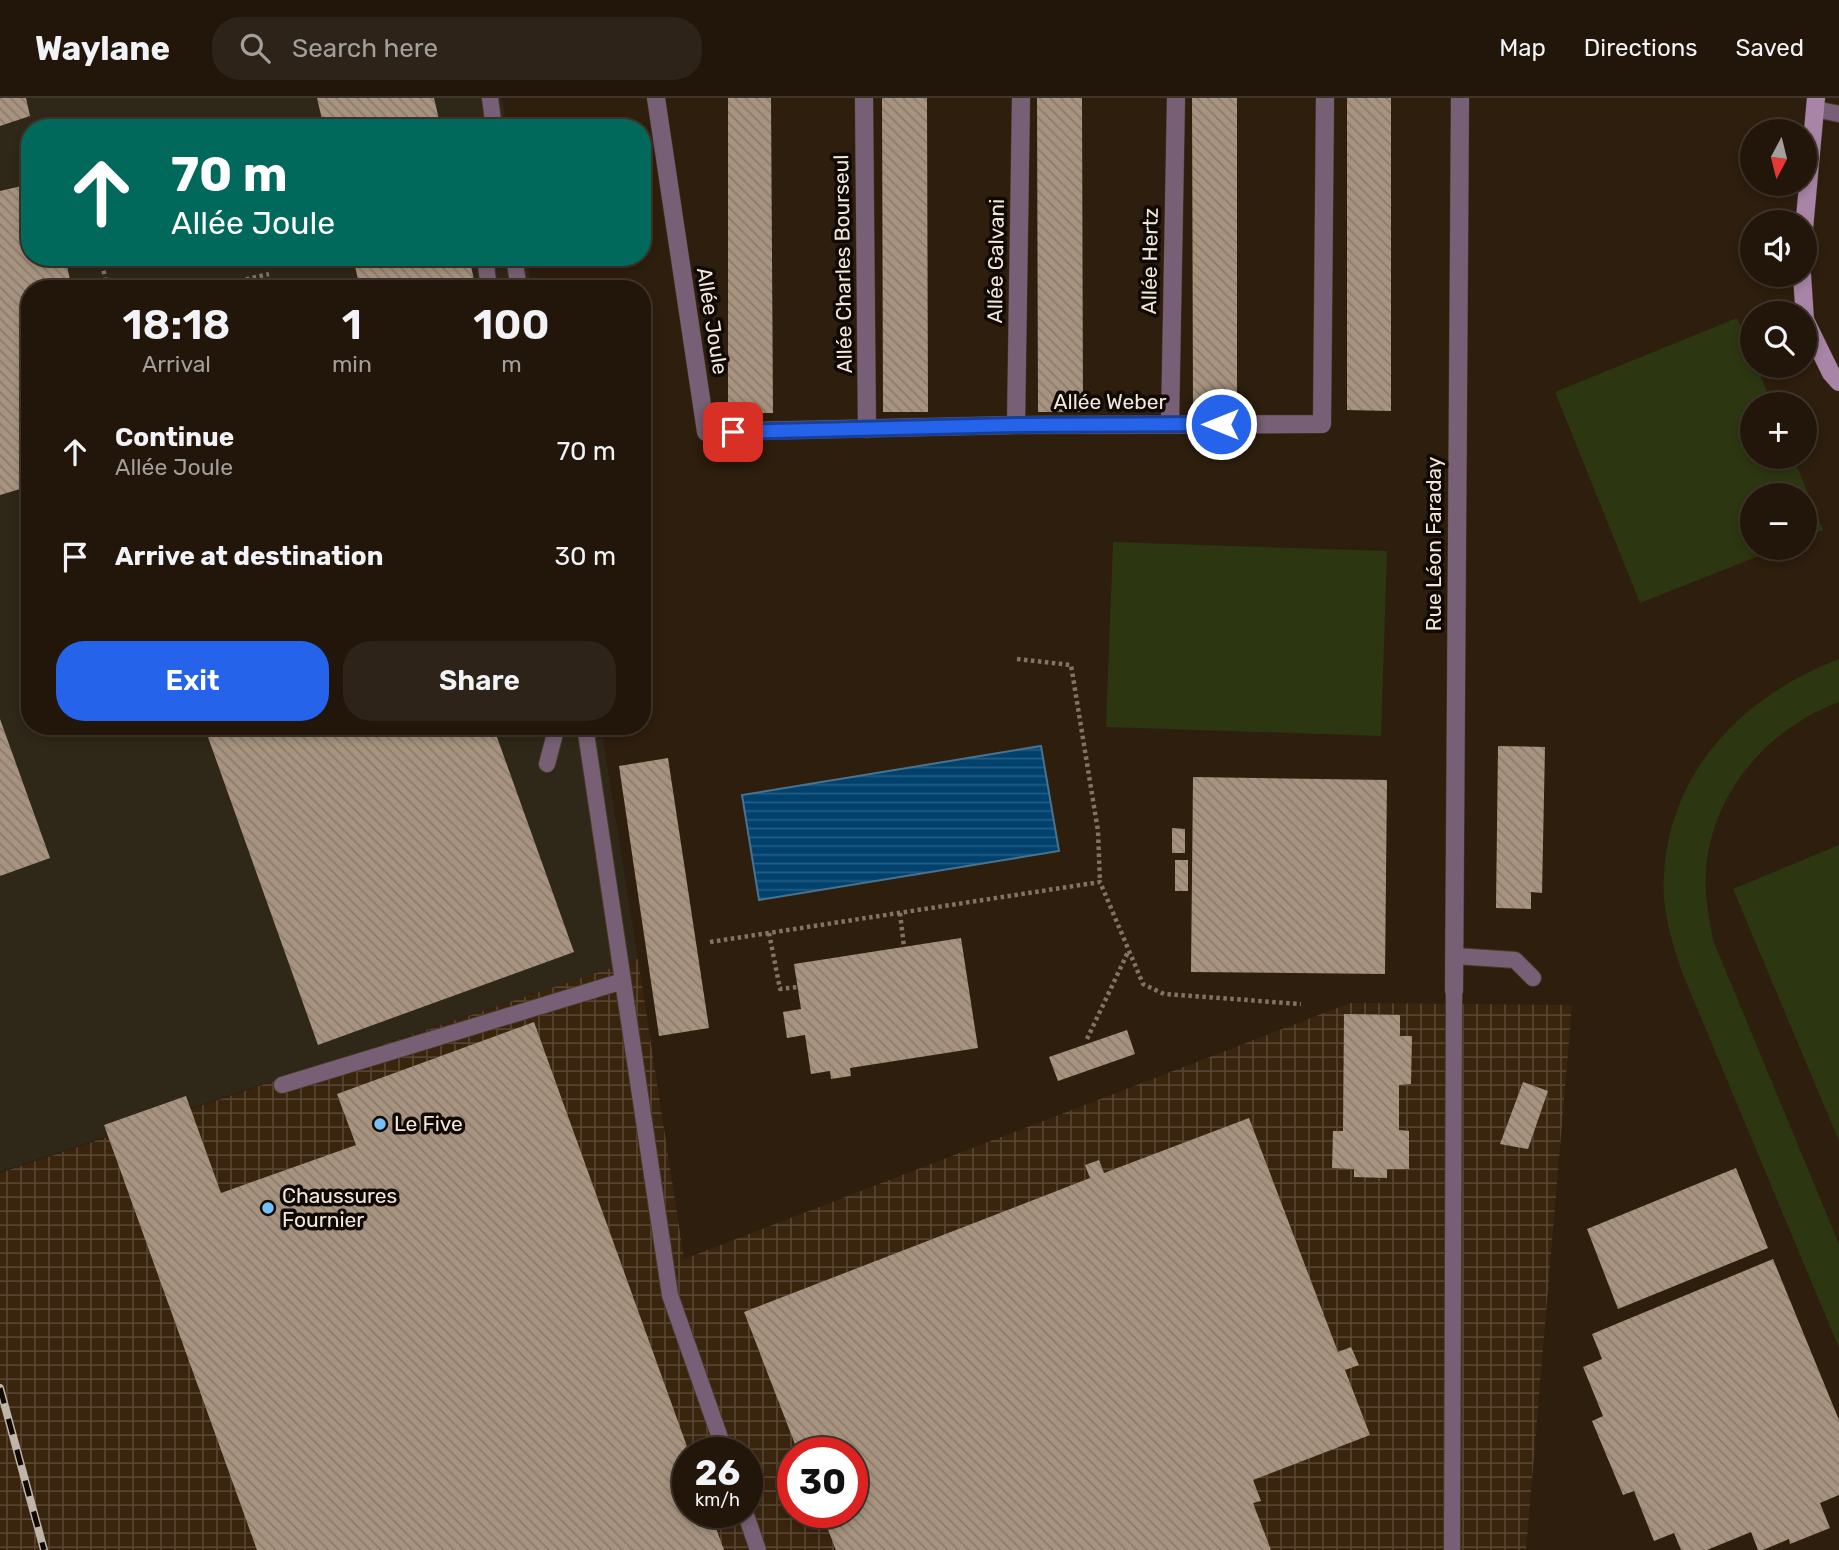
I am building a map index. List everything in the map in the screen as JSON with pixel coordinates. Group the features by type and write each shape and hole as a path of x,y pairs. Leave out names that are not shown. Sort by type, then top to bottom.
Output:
{"street":[{"name":"Allée Joule","path":"656,98 706,432 867,429"},
{"name":"Allée Charles Bourseul","path":"864,98 867,429"},
{"name":"Allée Galvani","path":"1016,425 1021,98"},
{"name":"Allée Hertz","path":"1170,424 1176,98"},
{"name":"Allée Weber","path":"867,429 1016,425 1322,424 1325,98"},
{"name":"Rue Léon Faraday","path":"1454,991 1460,98"},
{"path":"1806,210 1816,103"},
{"path":"1803,287 1805,320 1831,373 1839,382"}],"lane":[{"path":"1816,103 1839,114"},
{"path":"547,764 555,735"},
{"path":"586,735 670,1295 720,1437"},
{"path":"1455,956 1515,960 1533,978"},
{"path":"282,1085 623,981"},
{"path":"1452,1550 1454,991"},
{"path":"750,1528 758,1550"}],"path":[{"path":"243,280 269,274"},
{"path":"1017,659 1071,665 1098,831 1100,882 1143,984 1164,994 1301,1004"},
{"path":"710,942 1100,882"},
{"path":"900,913 904,947"},
{"path":"769,933 780,989 798,987"},
{"path":"1087,1039 1129,951"}],"shaded area":[{"path":"0,98 502,98 506,119 21,119 21,266 528,266 531,280 21,280 21,735 602,735 638,959 0,1172"},
{"path":"638,959 684,1259 1350,1003 1572,1005 1526,1550 0,1550 0,1173"}],"green space":[{"path":"1737,318 1740,325 1740,378 1762,378 1767,392 1740,392 1740,469 1798,469 1804,483 1740,483 1740,560 1749,560 1640,603 1555,392"},
{"path":"1817,515 1823,530 1817,533"},
{"path":"1113,542 1387,551 1381,736 1106,727"},
{"path":"1839,659 1839,702 1789,729 1767,747 1748,767 1732,790 1719,815 1710,842 1706,879 1713,940 1839,1244 1839,1348 1684,977 1668,926 1664,873 1670,835 1681,800 1698,769 1719,740 1744,715 1773,693 1805,674"},
{"path":"1839,845 1839,1141 1733,889"}],"water":[{"path":"1041,746 1059,851 759,900 742,795"}],"building":[{"path":"0,98 26,98 30,116 0,126"},
{"path":"317,98 434,98 439,119 322,119"},
{"path":"728,98 771,98 773,413 728,413"},
{"path":"882,98 927,98 928,412 883,412"},
{"path":"1037,98 1082,98 1083,412 1038,412"},
{"path":"1192,98 1237,98 1237,411 1193,411"},
{"path":"1347,98 1391,98 1391,411 1347,410"},
{"path":"21,186 21,266 67,266 70,280 21,280 21,489 0,495 0,191"},
{"path":"355,266 471,266 474,280 358,280"},
{"path":"0,719 50,858 0,876"},
{"path":"207,735 496,735 574,952 318,1045"},
{"path":"1498,746 1545,747 1542,893 1531,892 1531,909 1496,908"},
{"path":"668,758 709,1028 659,1036 619,766"},
{"path":"1193,777 1387,780 1385,974 1191,972"},
{"path":"1172,828 1185,829 1185,853 1172,853"},
{"path":"1175,860 1188,860 1188,891 1175,891"},
{"path":"961,938 978,1048 850,1068 851,1076 831,1079 830,1071 811,1074 805,1035 787,1038 783,1012 801,1009 794,964"},
{"path":"1344,1014 1400,1015 1400,1036 1412,1036 1411,1084 1399,1085 1399,1130 1409,1131 1409,1169 1387,1169 1387,1178 1354,1177 1354,1169 1332,1168 1333,1131 1343,1131"},
{"path":"534,1022 684,1437 672,1437 672,1528 716,1528 724,1550 257,1550 104,1125 186,1096 221,1193 356,1145 337,1094"},
{"path":"1127,1030 1135,1054 1058,1081 1049,1057"},
{"path":"1523,1082 1548,1091 1528,1149 1500,1144"},
{"path":"1249,1118 1338,1352 1351,1347 1359,1365 1345,1370 1370,1435 1253,1480 1261,1501 1253,1503 1271,1550 836,1550 827,1528 868,1528 868,1437 792,1437 744,1312 1090,1178 1085,1165 1099,1160 1104,1173"},
{"path":"1736,1168 1768,1248 1618,1309 1587,1229"},
{"path":"1773,1259 1839,1420 1839,1495 1820,1503 1830,1528 1790,1544 1789,1539 1763,1550 1758,1550 1751,1532 1707,1550 1681,1550 1674,1533 1654,1541 1634,1491 1623,1495 1592,1421 1603,1416 1583,1367 1602,1359 1592,1334"}],"railway":[{"path":"0,1388 44,1550"}],"place":[{"name":"Le Five","path":"380,1124"},
{"name":"Chaussures Fournier","path":"268,1208"}],"route":[{"path":"733,432 1016,425 1221,424"}]}
